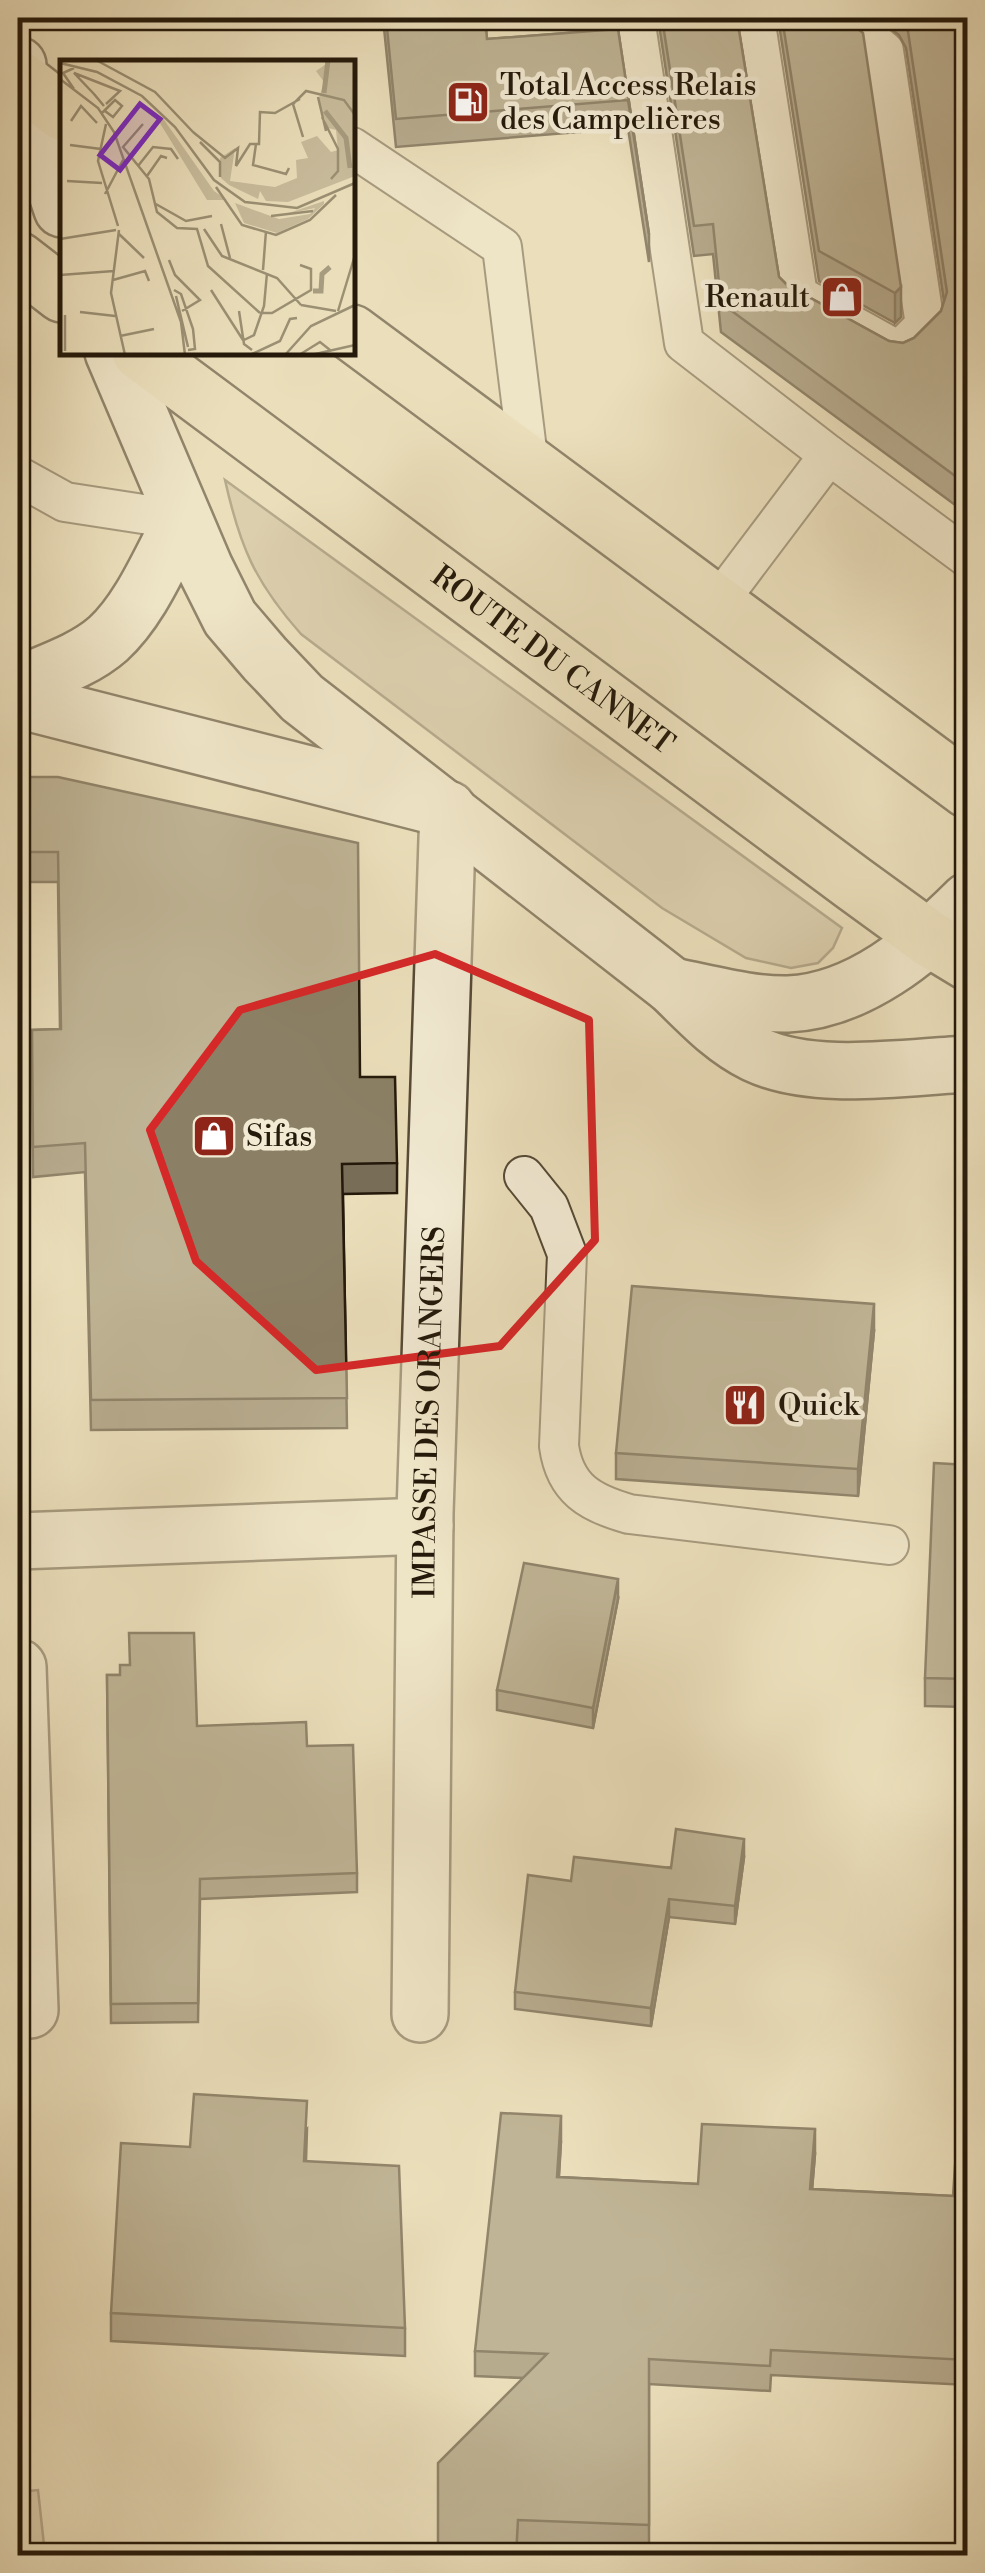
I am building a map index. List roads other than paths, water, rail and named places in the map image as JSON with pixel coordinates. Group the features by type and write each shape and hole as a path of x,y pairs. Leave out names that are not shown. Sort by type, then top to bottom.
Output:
{"main road":[{"path":"18,78 60,110"},
{"path":"18,260 60,292"},
{"path":"355,335 968,790"},
{"name":"ROUTE DU CANNET","path":"144,355 948,950"}],"street":[{"path":"18,65 18,78 60,203"},
{"path":"114,355 182,520 230,618 302,698 672,986 724,1035 756,1055 789,1065 842,1070 968,1064"},
{"path":"18,685 80,658 108,638 134,605 182,520"},
{"path":"18,700 448,809"},
{"name":"IMPASSE DES ORANGERS","path":"420,2014 426,1526 448,809"},
{"path":"672,986 787,1004 838,996 948,950 968,901"},
{"path":"18,1541 426,1526"},
{"path":"18,1667 30,2010"}],"lane":[{"path":"636,18 684,343 968,558"},
{"path":"755,18 798,296 899,351 925,326 884,51 844,18"},
{"path":"18,78 60,78"},
{"path":"355,149 502,246 529,466"},
{"path":"716,605 829,456"},
{"path":"18,476 64,502 182,520"},
{"path":"524,1176 549,1207 568,1254 559,1446 562,1469 579,1490 599,1506 629,1514 889,1545"}],"place":[{"name":"Total Access Relais des Campelières","path":"468,102"},
{"name":"Renault","path":"842,297"},
{"name":"Sifas","path":"214,1136"},
{"name":"Quick","path":"745,1405"}]}
